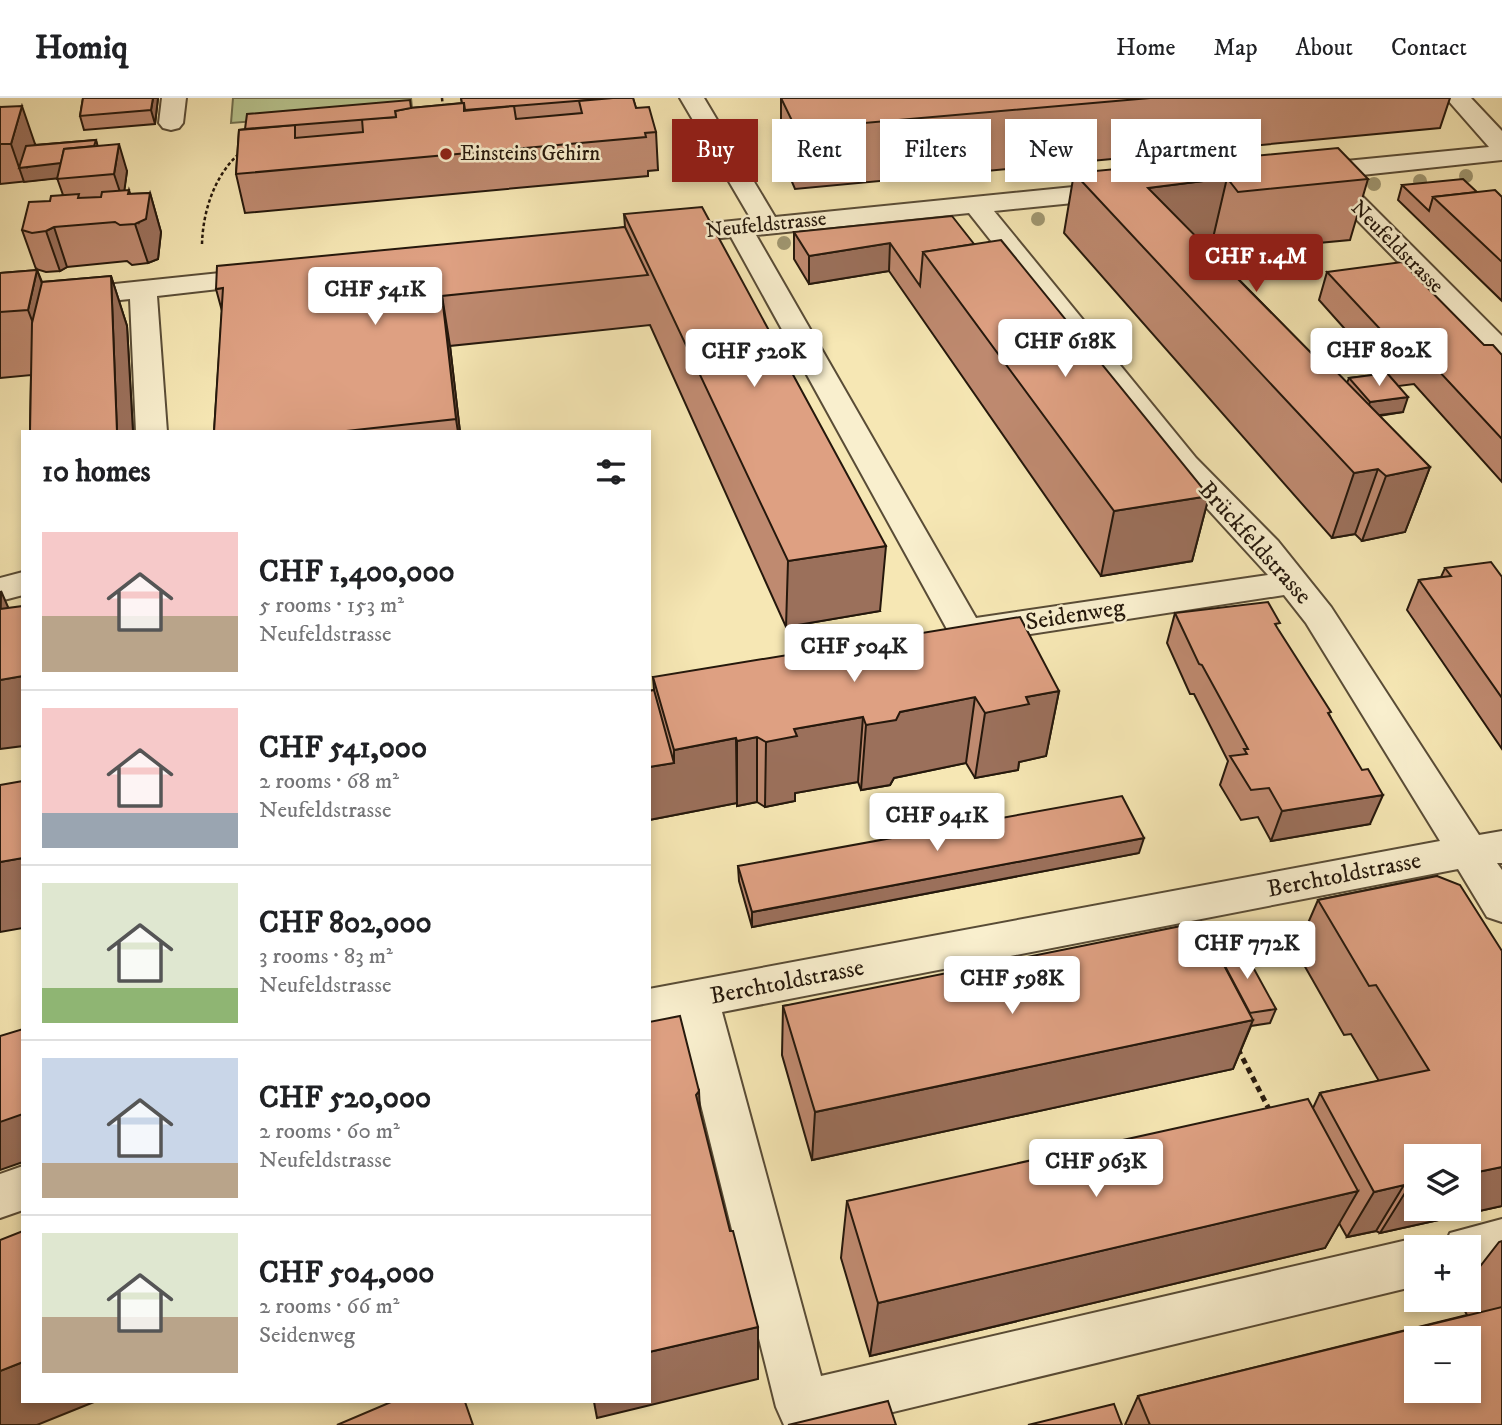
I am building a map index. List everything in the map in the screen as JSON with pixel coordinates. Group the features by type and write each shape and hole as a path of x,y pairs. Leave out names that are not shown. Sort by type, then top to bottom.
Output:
{"street":[{"path":"171,123 174,98"},
{"path":"692,98 753,226"},
{"path":"1458,98 1502,146"},
{"path":"1489,155 1502,179"},
{"name":"Neufeldstrasse","path":"1281,175 1489,155"},
{"name":"Neufeldstrasse","path":"1323,171 1500,348"},
{"name":"Neufeldstrasse","path":"634,239 1142,188"},
{"name":"Brückfeldstrasse","path":"976,205 1185,465 1294,582 1320,615 1485,849 1502,905"},
{"name":"Seidenweg","path":"753,226 950,634 1294,582"},
{"path":"0,304 293,274"},
{"path":"143,289 152,430"},
{"path":"0,590 21,584"},
{"name":"Berchtoldstrasse","path":"651,1008 1485,849"},
{"path":"697,999 803,1408 1404,1265"},
{"path":"0,1196 21,1189"},
{"path":"1481,1247 1502,1242"}],"path":[{"path":"442,98 443,111"},
{"path":"202,233 204,220 225,166 241,152 241,144"},
{"path":"1232,1038 1275,1120"}],"green space":[{"path":"233,98 411,98 412,108 231,123"}],"building":[{"path":"83,98 153,98 151,110 80,116"},
{"path":"461,98 613,98 465,110"},
{"path":"633,98 636,108 649,107 656,132 645,133 646,137 236,174 239,130 295,125 295,138 363,132 362,119 396,117 395,111 410,108 464,103 464,111 514,106 516,119 582,113 579,101"},
{"path":"781,98 1150,98 910,119 880,119 880,122 866,123 866,119 791,119"},
{"path":"410,100 411,108 395,111 396,117 245,129 247,114"},
{"path":"22,106 11,144 0,144 0,107"},
{"path":"96,140 94,146 64,149 61,163 19,168 26,146"},
{"path":"119,144 114,174 57,179 64,149"},
{"path":"1338,148 1368,179 1238,192 1230,182 1261,182 1261,155"},
{"path":"1111,169 1111,182 1195,182 1148,188 1318,360 1324,359 1430,467 1386,476 1378,469 1354,473 1082,182 1097,182 1097,171"},
{"path":"1463,179 1477,192 1433,197 1429,211 1402,185"},
{"path":"129,190 128,194 150,193 146,219 135,224 120,225 115,222 54,227 32,233 22,230 29,202 50,201 51,196 79,194 78,198 101,197 102,192"},
{"path":"1495,190 1502,197 1502,262 1433,197"},
{"path":"702,207 886,546 788,561 624,214"},
{"path":"952,216 974,244 923,252 920,286 890,243 809,256 794,232"},
{"path":"625,227 648,275 442,296 456,419 355,430 214,430 223,288 216,289 217,266"},
{"path":"1001,240 1209,496 1114,511 923,252"},
{"path":"1402,262 1484,345 1493,345 1502,355 1502,439 1424,355 1406,357 1327,272"},
{"path":"37,270 28,310 0,312 0,273"},
{"path":"111,276 117,430 30,430 32,323 42,282"},
{"path":"1387,373 1408,397 1370,402 1349,378"},
{"path":"1491,562 1502,577 1502,698 1419,580 1451,576 1445,568"},
{"path":"1268,602 1280,623 1275,624 1331,712 1328,713 1362,770 1368,769 1383,795 1282,811 1269,788 1251,790 1230,756 1247,754 1244,749 1248,749 1199,664 1175,613"},
{"path":"21,606 21,676 0,680 0,609"},
{"path":"1020,617 1059,691 1026,697 1029,704 985,713 975,697 900,712 896,720 866,725 863,717 794,729 797,736 766,742 757,737 737,741 736,738 674,750 653,677"},
{"path":"654,690 674,763 651,767 651,691"},
{"path":"21,781 21,858 0,862 0,785"},
{"path":"1122,796 1144,838 752,912 738,866"},
{"path":"1437,876 1460,885 1502,951 1502,1167 1481,1171 1481,1144 1404,1144 1404,1185 1374,1192 1320,1093 1429,1070 1376,985 1369,986 1318,900"},
{"path":"1201,922 1253,1020 815,1112 783,1006"},
{"path":"1243,949 1276,1009 1250,1013 1218,953"},
{"path":"680,1016 699,1091 696,1095 730,1231 733,1231 758,1327 651,1352 651,1022"},
{"path":"21,1030 21,1115 0,1122 0,1036"},
{"path":"1308,1099 1358,1191 878,1303 847,1201"},
{"path":"21,1232 21,1363 0,1371 0,1240"},
{"path":"1502,1307 1502,1425 1150,1425 1138,1396 1404,1331 1404,1403 1481,1403 1481,1326 1424,1326"},
{"path":"888,1401 896,1425 788,1425"},
{"path":"389,1403 465,1403 473,1425 337,1425"},
{"path":"1114,1404 1122,1425 1028,1425"}],"place":[{"name":"Einsteins Gehirn","path":"446,154"}]}
